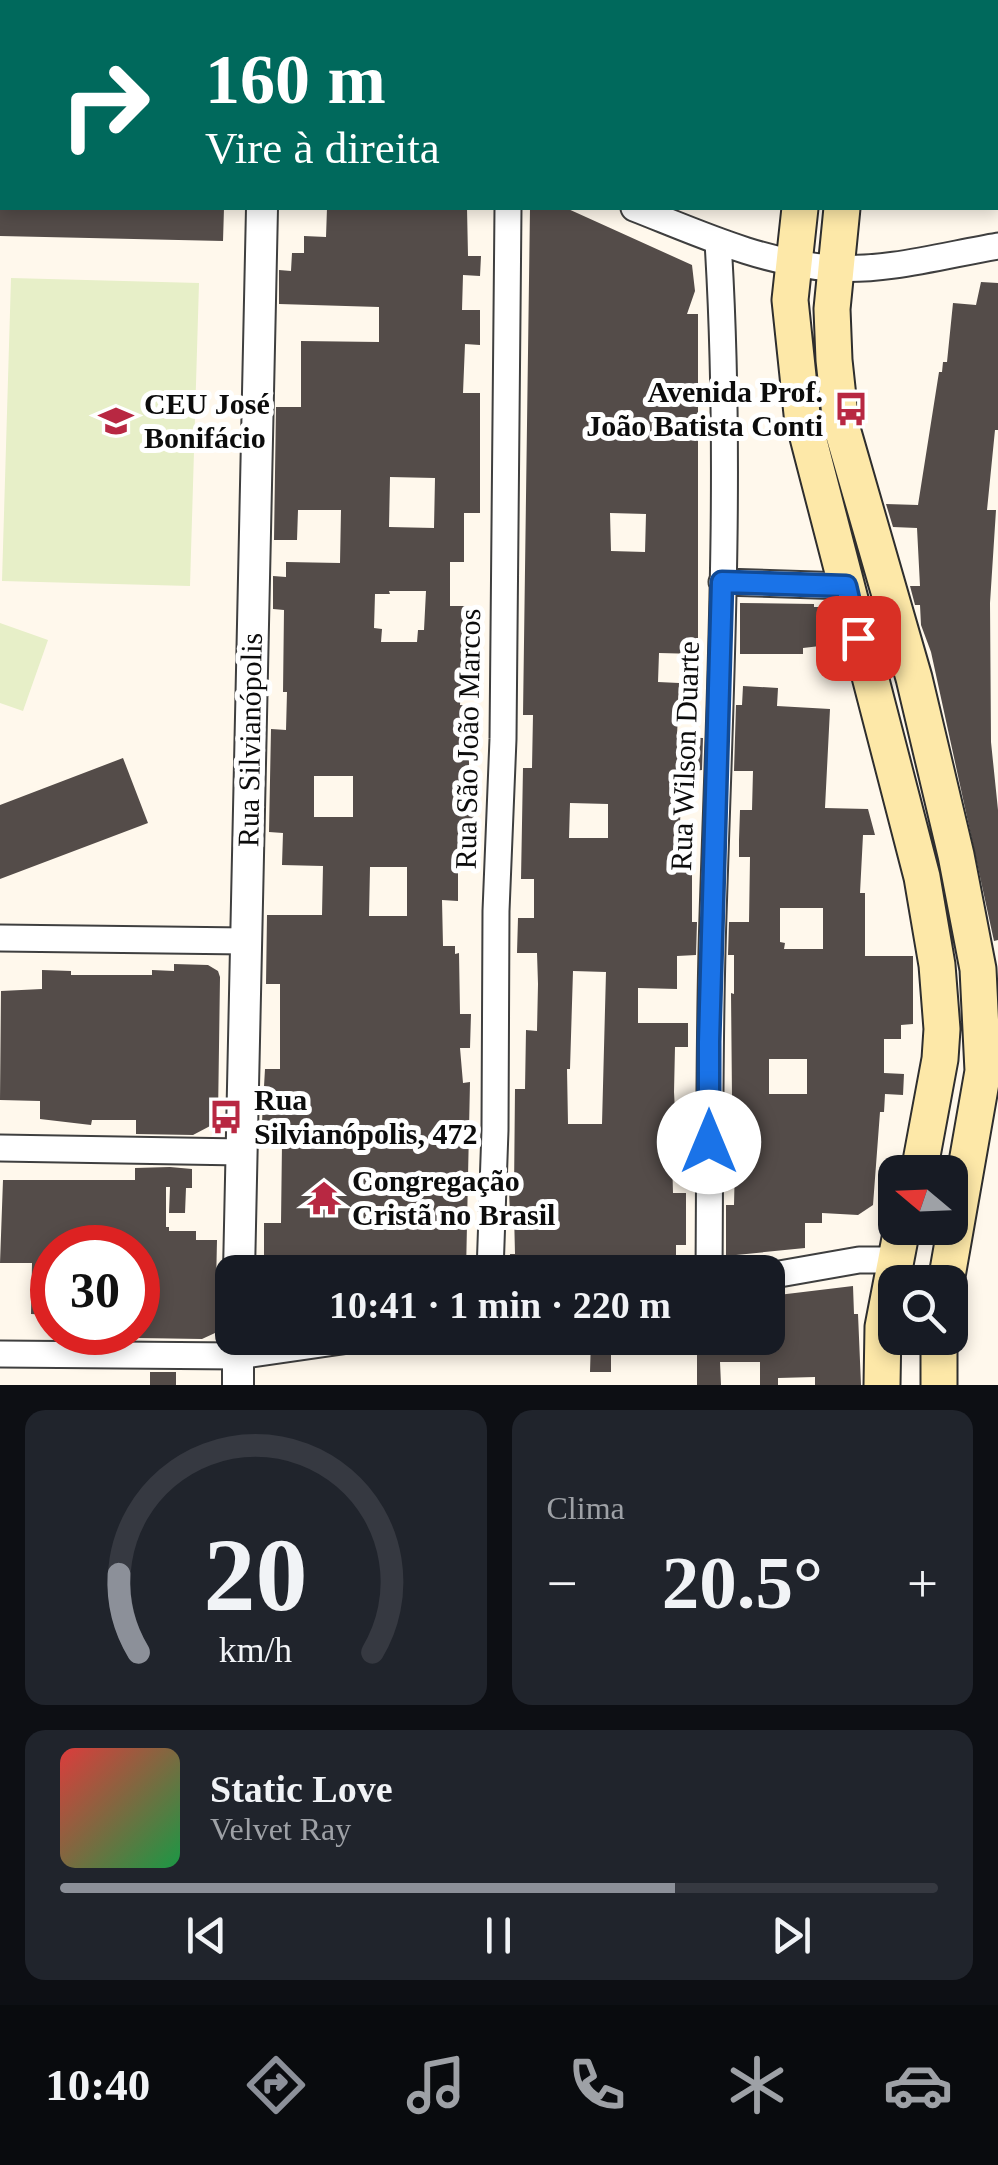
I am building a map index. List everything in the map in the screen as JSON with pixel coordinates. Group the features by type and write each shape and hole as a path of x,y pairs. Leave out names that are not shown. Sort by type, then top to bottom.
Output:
{"main road":[{"path":"800,210 790,300 802,414 922,877 937,965 940,1059 922,1155"},
{"path":"842,210 834,268 834,360 841,425 914,678 960,873 978,969 982,1071 949,1265"},
{"path":"882,1385 884,1328 898,1245"},
{"path":"899,1245 916,1265"},
{"path":"939,1385 940,1355"}],"street":[{"name":"Rua Silvianópolis","path":"239,1255 262,210"},
{"name":"Rua São João Marcos","path":"491,1255 496,911 504,739 508,210"},
{"path":"639,210 718,242 792,263 834,268 912,261 998,246"},
{"name":"Rua Wilson Duarte","path":"708,1255 709,1042 722,582 724,338 718,242"},
{"path":"722,582 846,586"},
{"path":"0,938 246,941"},
{"path":"0,1148 242,1152"},
{"path":"785,1273 859,1260 896,1245"},
{"path":"0,1354 238,1359"}],"green space":[{"path":"11,278 199,283 190,586 2,581"},
{"path":"0,623 48,640 23,711 0,703"}],"building":[{"path":"0,210 224,210 223,241 0,236"},
{"path":"327,210 467,210 468,256 481,256 480,276 463,275 462,310 480,310 480,345 465,344 463,393 480,393 480,513 464,513 464,562 450,562 450,606 465,606 460,705 476,706 476,732 470,731 468,799 474,799 474,835 467,835 466,861 458,861 458,901 442,900 443,946 455,946 455,954 459,953 460,1014 471,1014 470,1048 460,1048 463,1083 470,1082 466,1255 264,1255 264,1223 281,1223 282,1143 261,1139 265,1069 280,1069 280,984 266,984 267,915 322,915 323,866 282,865 283,833 269,832 271,729 286,730 287,692 283,692 284,610 273,609 273,576 286,577 286,562 340,563 341,510 298,510 297,540 274,540 276,407 301,407 301,341 379,342 379,307 279,304 279,270 291,271 292,253 304,253 304,236 326,237","holes":["390,477 435,478 434,528 389,527","426,591 424,630 418,630 417,642 381,642 382,629 374,628 375,594","314,776 353,776 353,817 314,817","370,867 407,867 407,916 369,916"]},
{"path":"530,210 570,210 692,265 695,291 687,314 698,314 698,654 659,653 658,682 679,683 677,737 703,738 702,770 682,772 680,824 692,824 696,955 677,956 677,989 638,988 638,1023 688,1023 688,1047 675,1047 675,1111 687,1111 686,1143 676,1143 676,1156 672,1156 673,1193 686,1193 686,1245 676,1245 676,1255 510,1255 515,1254 509,1191 514,1191 515,1089 525,1089 526,1030 537,1031 537,953 517,953 518,918 534,918 534,879 521,879 523,768 532,768 533,715 523,715","holes":["610,513 646,514 645,552 611,551","570,803 608,804 608,838 569,838","573,971 606,972 602,1124 568,1124"]},
{"path":"981,282 998,283 998,430 987,510 996,510 990,603 991,742 998,810 998,940 994,941 931,652 921,625 920,605 915,605 910,586 920,586 917,528 893,527 886,504 918,505 939,372 943,362 947,362 953,303 976,305"},
{"path":"740,603 814,604 819,607 820,646 803,648 803,654 740,654"},
{"path":"743,686 778,688 777,706 830,709 825,808 868,809 875,835 863,835 860,893 865,893 865,956 913,956 913,1024 901,1025 901,1039 884,1039 884,1073 904,1074 903,1095 885,1094 884,1112 880,1112 873,1205 858,1215 822,1213 822,1223 805,1223 805,1248 726,1255 726,1205 734,1205 735,1161 726,1161 726,1096 732,1096 731,993 734,994 734,955 728,955 729,922 749,922 750,857 739,857 739,840 740,810 752,810 753,771 734,771 736,705 742,705","holes":["780,908 823,908 823,949 784,949 785,943 780,942","769,1059 807,1059 807,1094 769,1094"]},
{"path":"123,758 148,823 0,879 0,805"},
{"path":"174,964 208,965 220,977 218,1116 212,1125 193,1135 136,1134 136,1120 92,1120 91,1125 40,1119 40,1101 0,1100 1,991 42,989 42,970 71,971 71,975 152,975 152,970 174,971"},
{"path":"135,1168 192,1169 185,1213 169,1213 170,1187 166,1187 166,1227 169,1231 196,1231 196,1240 217,1240 215,1333 202,1339 160,1338 160,1225 30,1225 30,1263 0,1263 3,1180 135,1180"},
{"path":"853,1286 861,1385 815,1385 815,1377 778,1378 778,1385 760,1385 760,1362 720,1362 721,1385 697,1385 697,1355 785,1355 785,1294"},
{"path":"590,1355 611,1355 611,1372 590,1372"},
{"path":"150,1372 176,1372 176,1385 150,1385"}],"place":[{"name":"Avenida Prof. João Batista Conti","path":"851,409"},
{"name":"CEU José Bonifácio","path":"116,421"},
{"name":"Rua Silvianópolis, 472","path":"226,1117"},
{"name":"Congregação Cristã no Brasil","path":"324,1198"}],"route":[{"path":"709,1142 722,582 846,586 858,638"}]}
